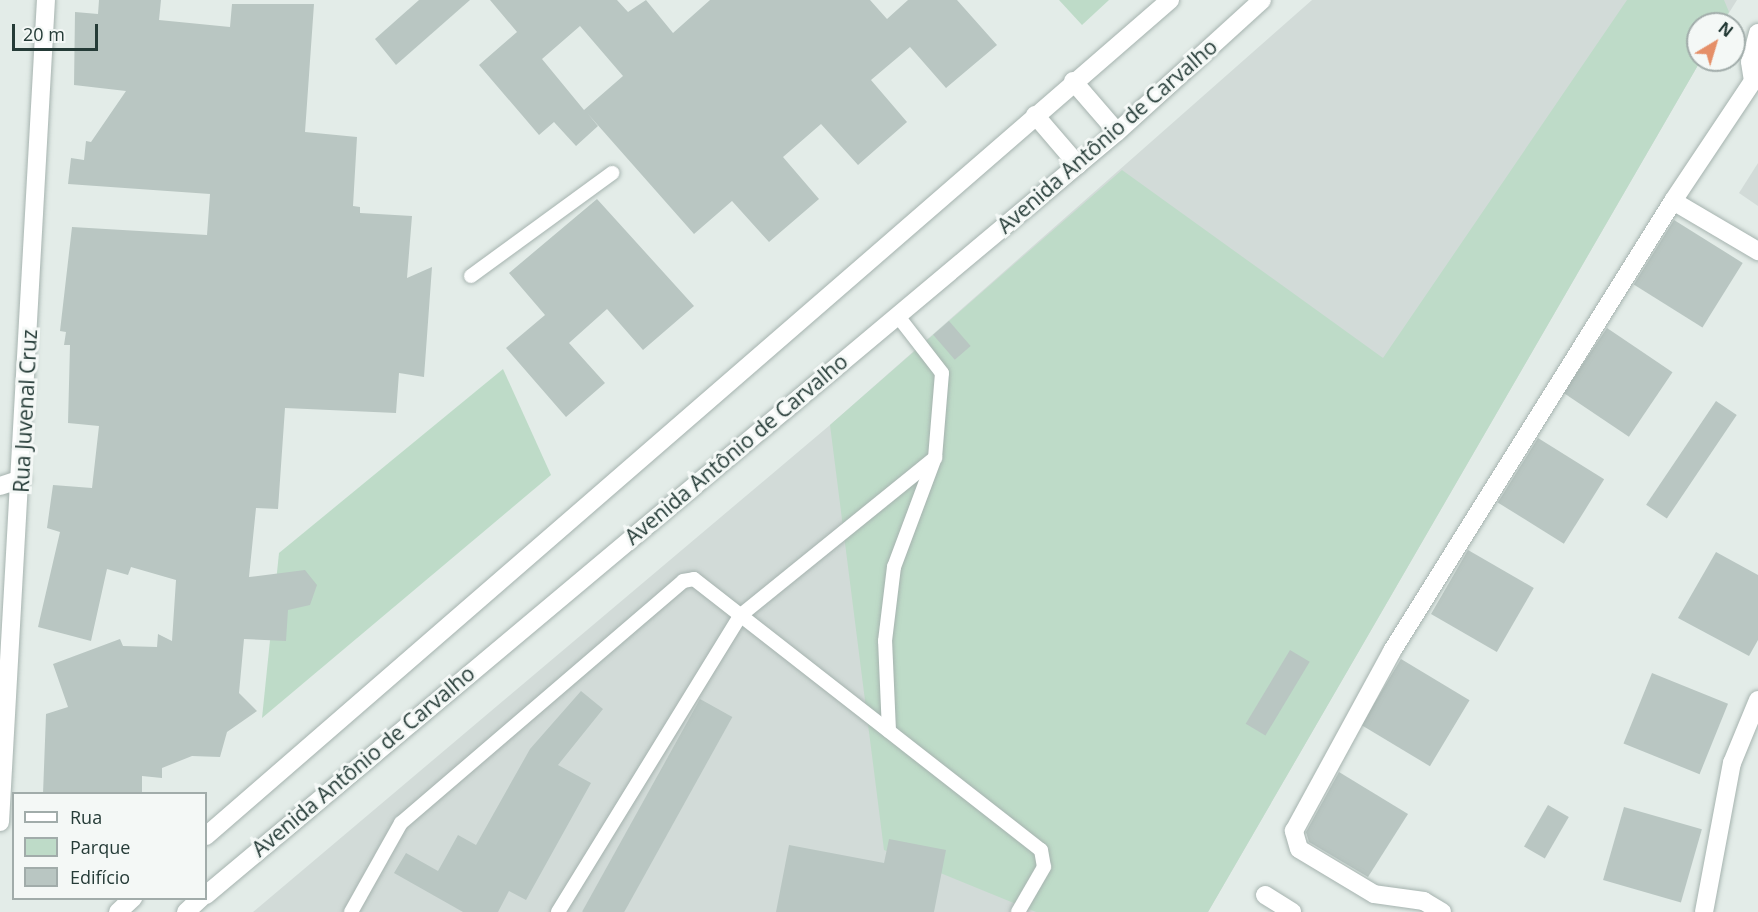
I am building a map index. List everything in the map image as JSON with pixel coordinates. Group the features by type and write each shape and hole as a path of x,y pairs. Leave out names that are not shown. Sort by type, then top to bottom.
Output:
{"main road":[{"name":"Rua Juvenal Cruz","path":"0,822 22,479 46,0"},
{"path":"207,835 1073,81 1170,0"},
{"name":"Avenida Antônio de Carvalho","path":"207,894 1117,132 1262,0"},
{"path":"1442,912 1424,901 1374,894 1299,849 1294,831 1392,651 1673,201 1756,80 1750,44 1758,33"},
{"path":"1073,81 1117,132"},
{"path":"1035,115 1078,165"},
{"path":"1673,201 1758,251"},
{"path":"0,486 22,479"},
{"path":"1704,912 1732,763 1752,730 1758,700"},
{"path":"1265,895 1292,912"},
{"path":"117,912 131,900"},
{"path":"186,912 199,900"}],"lane":[{"path":"471,276 612,173"},
{"path":"889,730 885,641 894,567 935,458 942,373 897,315"},
{"path":"558,912 741,615 935,458"},
{"path":"351,912 401,823 683,581 700,581 1045,855 1044,867 1018,912"}],"shaded area":[{"path":"1312,0 1737,0 1730,12 1686,12 1686,72 1694,72 1208,912 253,912 830,425"},
{"path":"1758,163 1758,206 1739,193"}],"green space":[{"path":"1059,0 1109,0 1082,25"},
{"path":"1627,0 1724,0 1729,12 1686,12 1686,72 1694,72 1208,912 1036,912 884,850 830,425 1122,170 1383,358"},
{"path":"503,369 551,475 262,718 279,553"}],"building":[{"path":"99,0 161,0 159,20 230,27 232,4 314,4 305,132 357,137 353,206 360,207 360,213 412,216 407,278 432,267 424,377 399,373 396,413 285,408 278,509 256,508 249,577 305,570 317,585 310,605 288,610 286,641 244,639 239,693 257,711 227,732 220,757 192,756 162,768 162,778 142,776 142,792 43,792 46,714 68,707 53,664 120,639 123,646 157,647 158,634 172,641 176,580 131,567 128,575 107,569 91,641 38,627 60,532 47,528 53,485 92,488 99,426 68,423 70,345 64,345 66,332 60,331 72,227 207,235 210,194 68,184 71,158 84,160 86,141 91,142 126,91 74,85 75,12 98,14"},
{"path":"419,0 470,0 396,65 375,39"},
{"path":"490,0 617,0 628,12 646,0 673,33 710,0 870,0 887,19 908,0 957,0 997,45 946,88 910,47 871,80 907,122 858,165 821,124 783,157 819,199 769,242 732,201 694,234 588,114 598,126 576,146 554,122 539,135 479,65 517,32","holes":["580,26 623,76 584,110 542,59"]},
{"path":"597,199 694,306 643,350 607,309 569,343 605,383 566,417 506,348 545,315 509,273"},
{"path":"1674,220 1743,263 1702,327 1634,284"},
{"path":"949,321 971,346 955,360 933,335"},
{"path":"1607,328 1672,372 1629,437 1563,393"},
{"path":"1716,401 1737,415 1667,519 1646,505"},
{"path":"1538,438 1604,479 1564,544 1498,502"},
{"path":"1468,550 1534,588 1497,652 1431,614"},
{"path":"1716,552 1758,575 1758,640 1749,656 1678,618"},
{"path":"1290,650 1310,662 1265,736 1246,724"},
{"path":"1401,659 1470,700 1430,766 1361,725"},
{"path":"1652,673 1728,704 1700,774 1624,743"},
{"path":"581,691 603,709 558,765 591,783 526,900 509,891 498,912 463,912 394,873 406,853 438,871 458,835 476,845 530,749"},
{"path":"700,699 732,717 624,912 582,912"},
{"path":"1339,772 1408,814 1368,877 1309,842 1306,832"},
{"path":"1548,805 1569,817 1545,859 1524,847"},
{"path":"1624,807 1702,829 1681,902 1603,880"},
{"path":"889,839 946,850 934,912 776,912 789,845 884,863"}]}
